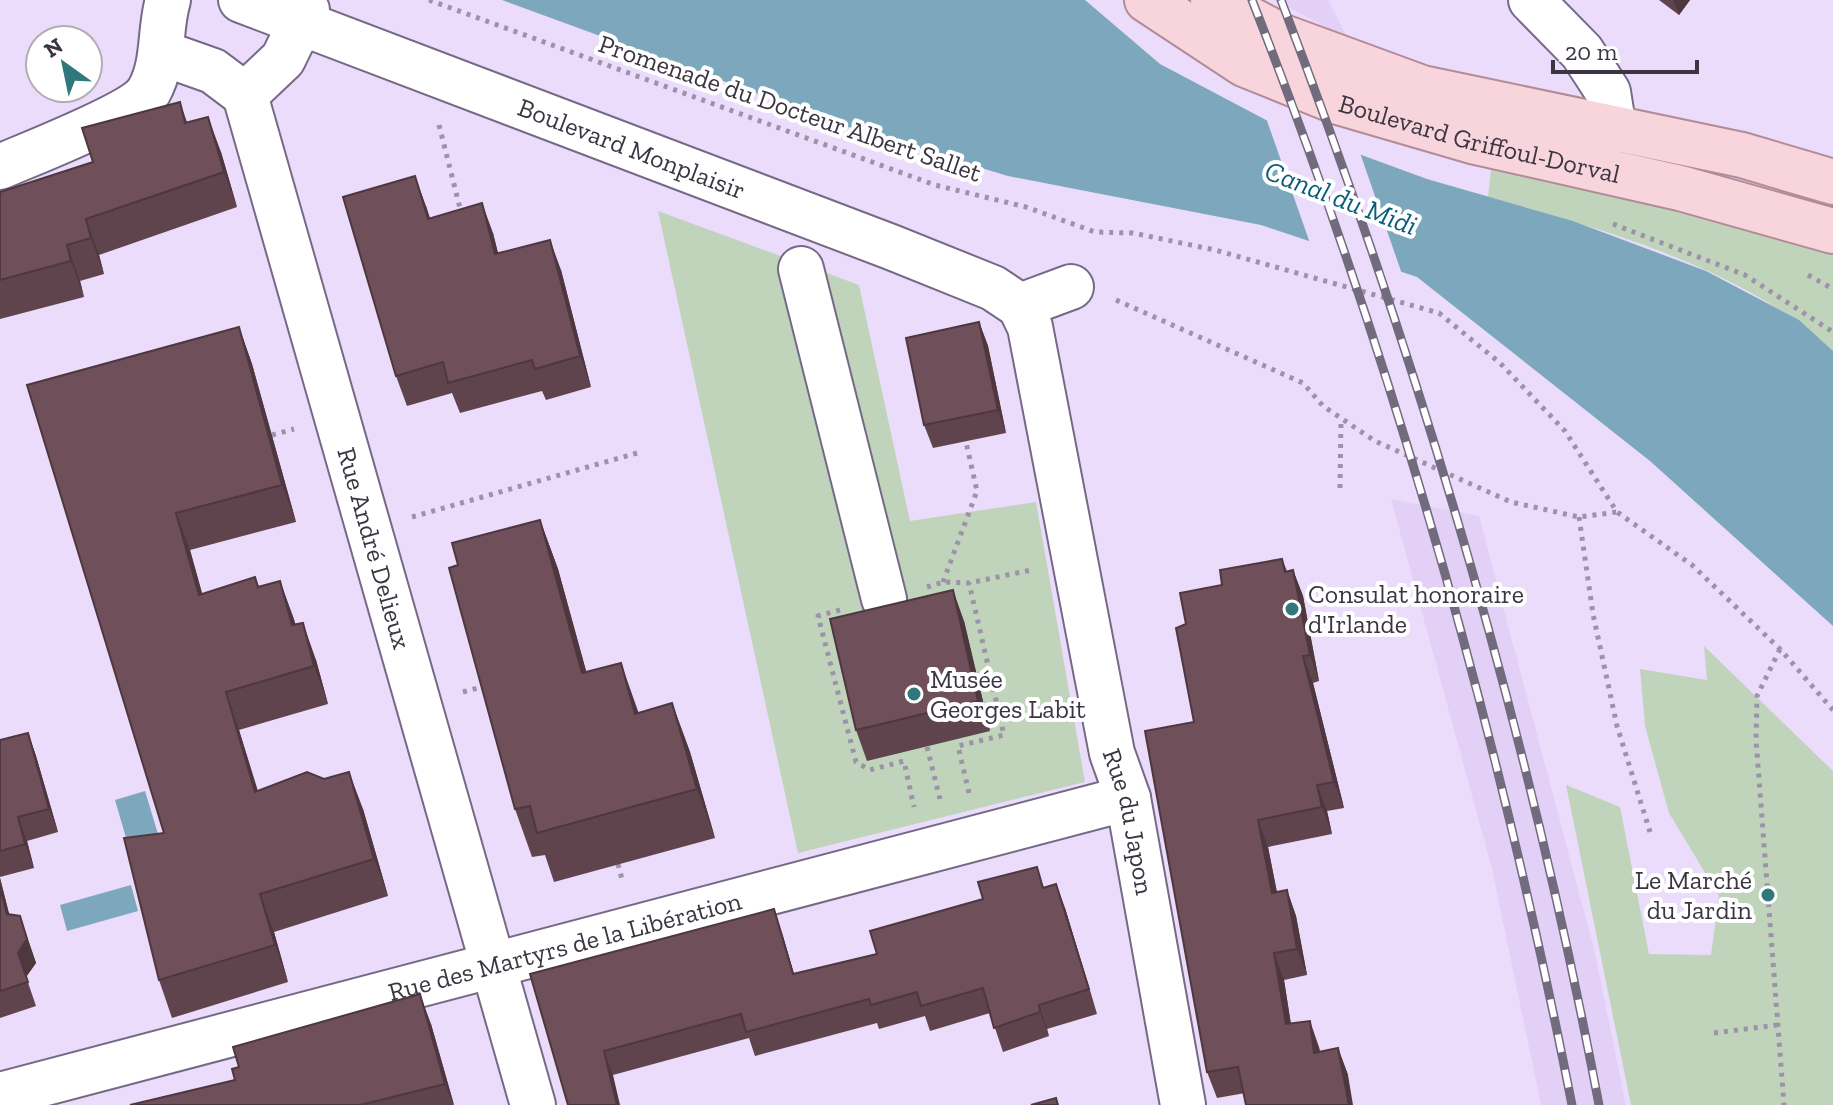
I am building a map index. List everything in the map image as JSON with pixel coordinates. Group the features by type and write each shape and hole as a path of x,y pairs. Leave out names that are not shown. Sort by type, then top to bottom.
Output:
{"main road":[{"name":"Boulevard Griffoul-Dorval","path":"1147,0 1244,64 1338,102 1472,141 1680,188 1833,231"},
{"name":"Boulevard Griffoul-Dorval","path":"1213,0 1283,37 1407,84 1742,155 1833,182"}],"street":[{"path":"0,167 107,119 148,93 162,53 168,0"},
{"name":"Boulevard Monplaisir","path":"241,0 304,17 891,247 993,288 1020,306"},
{"path":"1531,0 1582,52 1608,92 1614,130"},
{"path":"162,53 213,71 245,95 283,59 304,17"},
{"name":"Rue André Delieux","path":"245,95 533,1105"},
{"path":"801,269 884,599"},
{"path":"1020,306 1071,287"},
{"name":"Rue du Japon","path":"1020,306 1030,327 1112,753 1128,798 1183,1105"},
{"name":"Rue des Martyrs de la Libération","path":"0,1095 1128,798"}],"path":[{"name":"Promenade du Docteur Albert Sallet","path":"429,0 935,185 1026,207 1095,232 1133,233 1215,250 1439,313 1500,363 1565,431 1617,512"},
{"path":"437,116 464,225"},
{"path":"1603,221 1745,275 1833,332"},
{"path":"1071,287 1122,302 1303,383 1341,419 1375,441 1511,502 1579,517 1617,512 1692,565 1780,649 1833,710"},
{"path":"1340,488 1341,419"},
{"path":"943,582 977,491 966,442"},
{"path":"405,519 637,453"},
{"path":"1579,517 1593,614 1617,726 1650,832"},
{"path":"969,795 958,746 1004,735 969,583 1047,566"},
{"path":"884,599 818,616 856,762 870,770 904,761 914,808"},
{"path":"1780,649 1757,696 1756,725 1784,1105"},
{"path":"927,747 941,802"},
{"path":"1714,1033 1778,1025"}],"shaded area":[{"path":"1275,0 1328,0 1348,39"},
{"path":"1391,499 1479,516 1594,949 1626,1105 1541,1105 1492,869"}],"green space":[{"path":"1492,161 1833,248 1833,351 1798,322 1758,297 1671,255 1578,223 1488,197"},
{"path":"658,211 859,285 910,521 1036,502 1085,782 798,853"},
{"path":"1704,646 1833,771 1833,1105 1631,1105 1566,785 1620,807 1649,954 1711,955 1719,896 1669,813 1645,726 1640,669 1707,680"}],"water":[{"name":"Canal du Midi","path":"502,0 1085,0 1160,64 1266,120 1427,179 1573,221 1706,271 1799,320 1833,351 1833,626 1650,461 1417,277 1261,225 1008,176 862,132"},
{"path":"145,791 167,864 136,872 115,800"},
{"path":"131,885 138,911 67,931 60,905"}],"pier":[{"path":"1265,115 1359,150 1403,277 1311,246"}],"building":[{"path":"180,102 185,123 208,117 224,172 86,219 91,238 67,245 71,261 0,280 0,192 93,162 82,128"},
{"path":"415,176 428,219 482,203 495,254 550,240 580,356 535,369 532,360 448,383 443,362 396,376 343,197"},
{"path":"979,322 998,410 924,425 906,338"},
{"path":"239,327 282,485 176,513 199,595 255,577 258,587 280,581 292,625 303,623 314,666 226,692 255,792 307,772 324,779 349,772 374,859 260,894 275,945 159,980 124,838 164,833 27,385"},
{"path":"540,520 582,673 621,663 635,714 672,703 697,789 537,833 530,806 515,809 449,568 458,565 452,543"},
{"path":"1282,559 1285,572 1293,570 1310,655 1303,656 1334,782 1317,785 1322,807 1258,820 1272,893 1287,890 1297,949 1274,953 1286,1024 1310,1021 1314,1053 1338,1048 1349,1105 1246,1105 1238,1067 1207,1072 1145,731 1194,722 1176,628 1186,624 1180,593 1222,585 1220,570"},
{"name":"Musée Georges Labit","path":"953,590 978,701 856,730 830,619"},
{"path":"28,733 49,809 18,817 25,844 0,851 0,740"},
{"path":"1037,867 1043,888 1056,884 1089,989 1039,1005 1040,1012 994,1028 983,988 921,1006 917,992 871,1005 869,999 746,1032 741,1014 604,1051 617,1105 568,1105 530,974 774,909 793,974 877,954 870,931 983,899 978,882"},
{"path":"0,888 7,914 20,916 27,939 18,953 28,982 0,991"},
{"path":"420,994 445,1084 360,1105 130,1105 235,1080 232,1069 239,1067 233,1047"},
{"path":"1056,1098 1058,1105 1031,1105"}],"railway":[{"path":"1252,0 1351,270 1437,545 1510,824 1572,1105"},
{"path":"1281,0 1378,271 1465,545 1539,824 1599,1105"}],"place":[{"name":"Consulat honoraire d'Irlande","path":"1292,609"},
{"name":"Musée Georges Labit","path":"914,694"},
{"name":"Le Marché du Jardin","path":"1768,895"}]}
